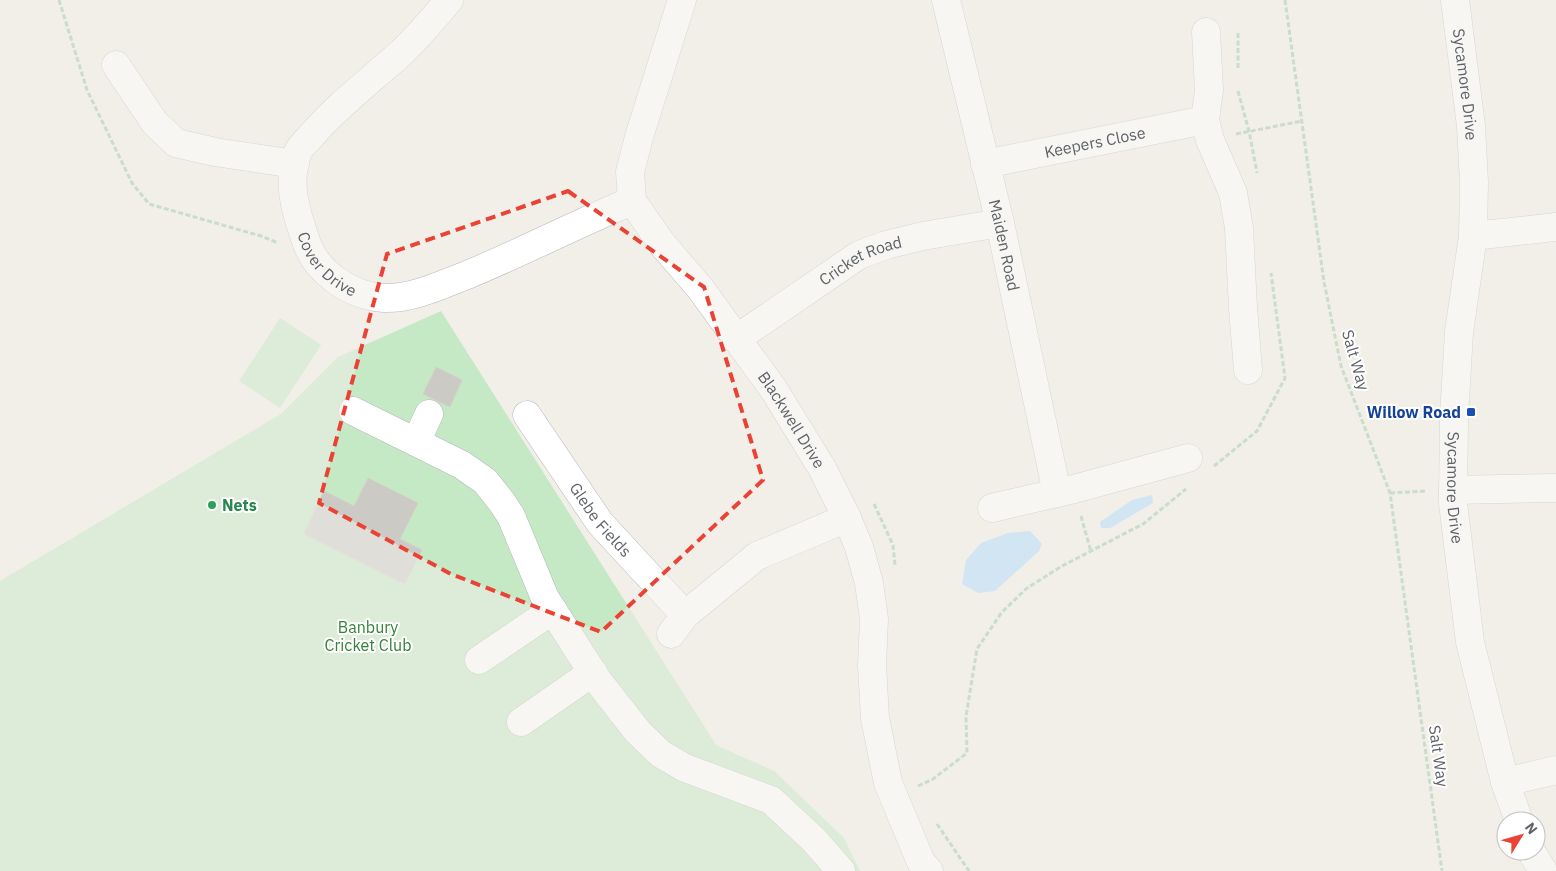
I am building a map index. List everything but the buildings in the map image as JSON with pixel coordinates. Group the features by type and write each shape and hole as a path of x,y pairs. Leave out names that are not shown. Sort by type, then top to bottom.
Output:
{"street":[{"name":"Cover Drive","path":"449,0 402,51 326,119 298,152 292,180 296,213 308,249 320,266 336,281 362,293 383,298 411,295 450,282 498,262 586,220 632,201"},
{"path":"632,201 630,172 634,154 682,0"},
{"name":"Maiden Road","path":"946,0 1066,491"},
{"name":"Sycamore Drive","path":"1455,0 1471,126 1474,182 1472,236 1459,332 1454,417 1453,503 1470,642 1505,782 1515,811"},
{"path":"1206,32 1209,90 1207,130 1233,193 1240,228 1243,308 1248,370"},
{"path":"116,65 155,123 176,143 215,152 295,164"},
{"name":"Keepers Close","path":"985,164 1207,130"},
{"name":"Blackwell Drive","path":"632,201 663,245 700,288 774,390 817,460 847,518 859,547 869,583 874,619 872,665 875,718 888,784 921,862 929,871"},
{"name":"Cricket Road","path":"736,339 859,255 886,244 1000,223"},
{"path":"1472,236 1556,227"},
{"path":"353,411 462,465 485,481 511,516 545,598 593,672 638,732 661,754 685,768 771,800 814,840 841,871"},
{"path":"416,442 429,414"},
{"name":"Glebe Fields","path":"527,415 600,523 678,625 756,556 847,518"},
{"path":"992,508 1066,491 1188,458"},
{"path":"1453,490 1556,488"},
{"path":"479,660 553,610"},
{"path":"521,722 593,672"},
{"path":"1505,782 1556,770"}],"path":[{"name":"Salt Way","path":"1285,0 1324,282 1341,366 1390,493 1442,871"},
{"path":"1207,130 1302,121"},
{"path":"1390,493 1453,490"},
{"path":"1066,491 1090,552"},
{"path":"874,504 893,545 895,574"},
{"path":"914,778 919,794"},
{"path":"932,817 969,871"}],"highlighted area":[{"path":"568,191 704,287 763,480 601,632 451,574 319,503 387,254"}],"green space":[{"name":"Banbury Cricket Club","path":"441,311 716,745 774,771 844,838 860,871 0,871 0,581 281,414 338,357"},
{"path":"280,318 321,345 280,408 239,381"}],"water":[{"path":"1152,495 1153,503 1110,528 1101,528 1100,522 1132,500"},
{"path":"1030,531 1042,544 1039,551 995,591 978,593 962,584 966,560 981,543 1008,533"}],"place":[{"name":"Willow Road","path":"1471,412"},
{"name":"Nets","path":"212,505"}]}
